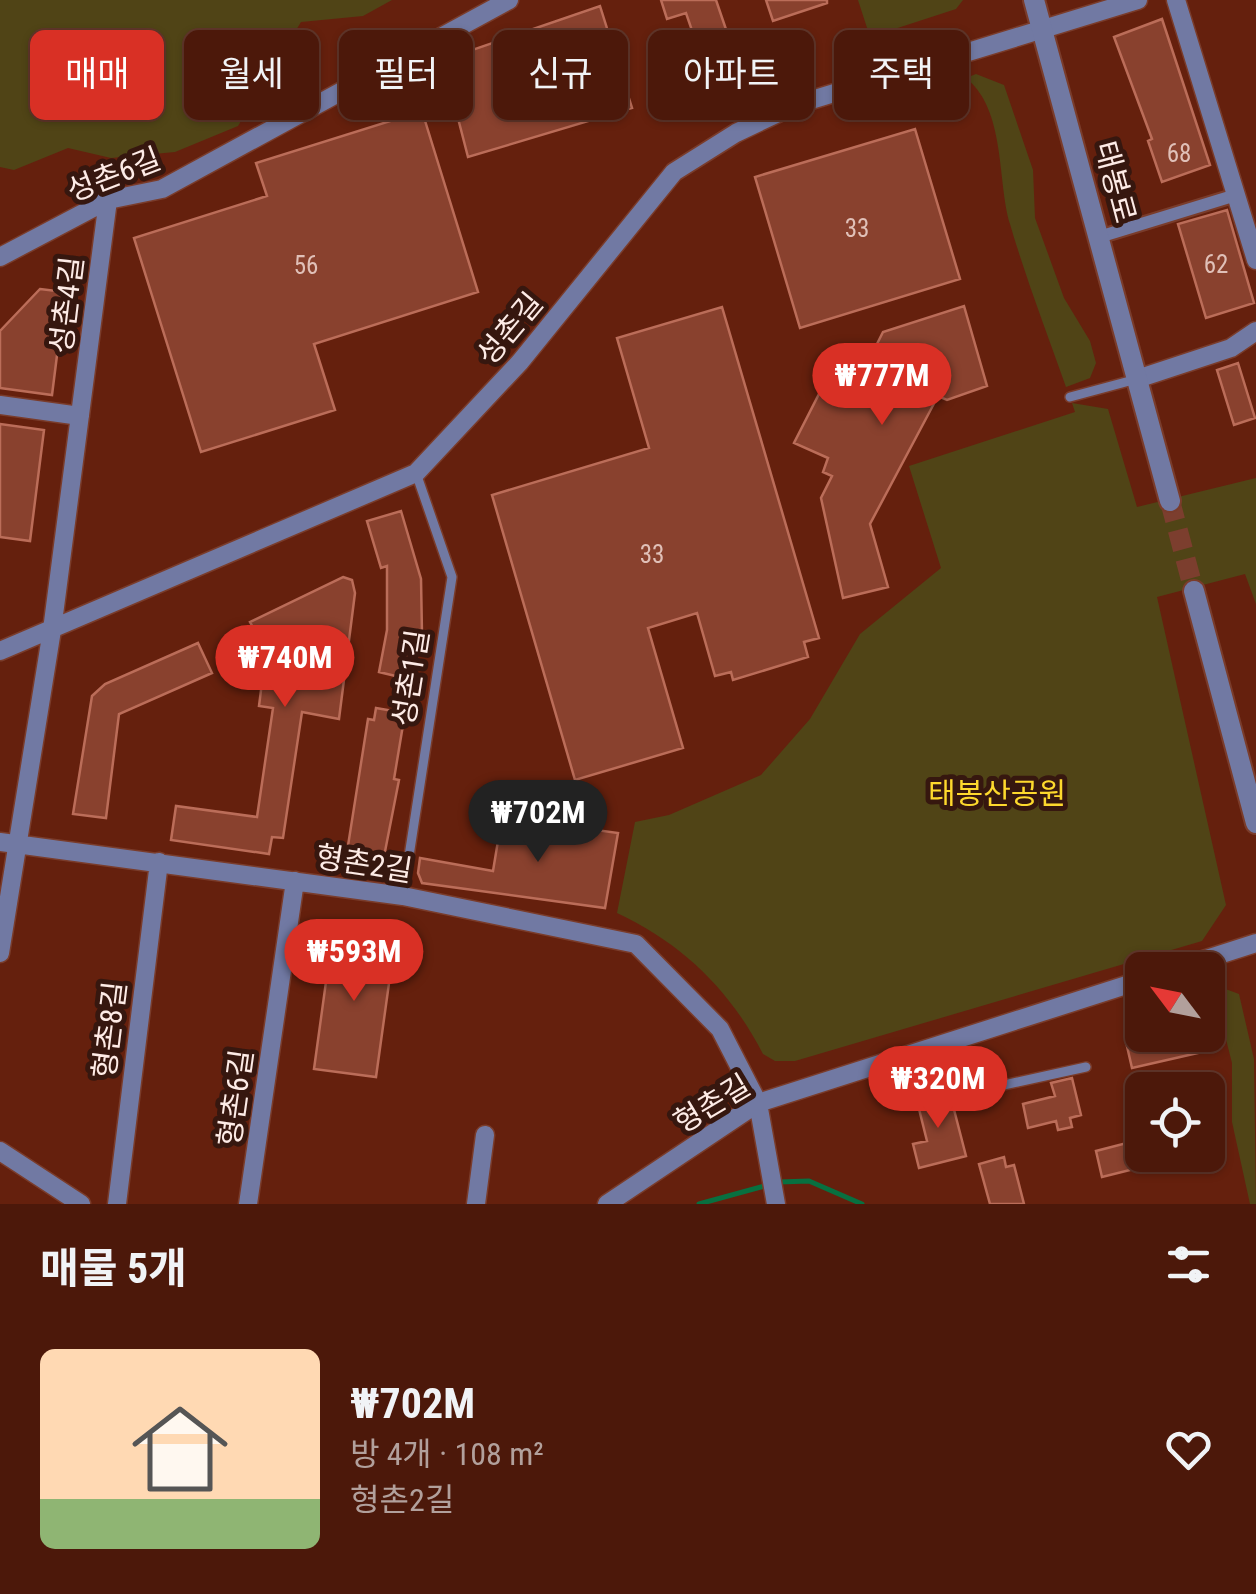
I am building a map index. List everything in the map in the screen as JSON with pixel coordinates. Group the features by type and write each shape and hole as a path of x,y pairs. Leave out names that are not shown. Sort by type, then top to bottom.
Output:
{"street":[{"name":"성촌6길","path":"0,257 108,200 162,189 509,0"},
{"name":"태봉로","path":"1034,0 1170,501"},
{"name":"성촌길","path":"0,651 416,473 520,362 674,172 736,133 795,105 1138,0"},
{"path":"1176,0 1256,260"},
{"path":"1099,237 1236,195"},
{"name":"성촌4길","path":"0,953 21,843 52,630 108,200"},
{"path":"1137,379 1231,348 1256,331"},
{"path":"0,405 80,416"},
{"path":"1194,591 1256,823"},
{"name":"형촌2길","path":"0,842 403,896 636,944 720,1029 758,1103 776,1204"},
{"name":"형촌8길","path":"117,1204 159,862"},
{"name":"형촌6길","path":"248,1204 295,881"},
{"path":"1225,953 1256,943"},
{"name":"형촌길","path":"607,1204 758,1103 1125,985"},
{"path":"476,1204 485,1135"},
{"path":"0,1150 82,1204"}],"lane":[{"path":"1070,397 1137,379"},
{"name":"성촌1길","path":"403,896 452,576 416,473"},
{"path":"949,1042 961,1080 981,1090 1086,1066"}],"green space":[{"path":"0,0 392,0 363,16 301,22 296,30 184,30 184,120 242,120 238,126 175,152 111,158 68,148 14,170 0,167"},
{"path":"858,0 963,0 956,9 892,30 868,30"},
{"path":"976,74 1004,85 1033,170 1035,218 1064,298 1090,341 1096,363 1090,378 1066,387 1010,224 994,127 988,108 969,77"},
{"name":"태봉산공원","path":"1072,403 1108,409 1137,507 1256,478 1256,604 1245,574 1157,597 1226,905 1202,941 1165,952 1125,952 1125,964 795,1061 775,1061 763,1054 736,1009 702,971 663,939 617,913 635,822 669,815 761,775 810,719 860,634 941,568 909,466 1075,412"},
{"path":"1225,989 1239,994 1254,1059 1256,1204 1250,1204 1232,1122 1232,1063 1225,1035"}],"building":[{"path":"661,0 716,0 726,30 692,30 686,13 667,19"},
{"path":"766,0 827,0 827,3 773,21"},
{"path":"600,6 608,30 530,30"},
{"path":"1162,19 1210,165 1162,182 1148,141 1152,139 1114,37"},
{"path":"493,43 493,120 592,120 468,157 458,120 473,120 473,50"},
{"path":"393,120 425,120 478,292 314,344 335,410 201,452 134,238 267,196 256,163"},
{"path":"915,129 960,279 800,328 755,177"},
{"path":"1227,210 1254,303 1206,318 1178,224"},
{"path":"40,289 65,292 52,395 0,388 0,331"},
{"path":"964,306 987,386 947,400 938,396 870,524 888,587 843,598 821,498 832,476 823,472 828,458 794,443 842,349 868,362 883,332"},
{"path":"722,307 819,638 804,642 808,657 733,680 731,672 715,676 697,613 648,628 683,748 575,780 492,495 649,448 617,338"},
{"path":"1238,363 1255,418 1234,425 1217,370"},
{"path":"0,424 44,430 30,541 0,537"},
{"path":"401,511 421,579 422,634 412,680 379,672 387,630 387,566 381,568 367,521"},
{"path":"343,577 352,580 355,593 339,719 302,712 283,838 272,837 269,854 171,840 176,806 257,817 273,708 259,706 266,651 250,622"},
{"path":"198,643 212,673 119,714 106,818 73,814 92,696 105,684"},
{"path":"376,708 405,713 394,779 399,780 381,872 371,878 344,871 368,719 374,720"},
{"path":"502,817 618,833 605,908 422,883 418,873 420,858 493,871"},
{"path":"333,931 395,940 376,1077 314,1069"},
{"path":"1128,1052 1202,1052 1132,1068"},
{"path":"1072,1078 1081,1115 1070,1118 1072,1127 1058,1130 1056,1121 1028,1128 1023,1104 1055,1096 1051,1083"},
{"path":"941,1091 943,1100 951,1098 966,1156 919,1168 913,1144 927,1141 916,1097"},
{"path":"1125,1143 1125,1171 1102,1177 1096,1151"},
{"path":"1004,1157 1006,1167 1014,1165 1024,1204 990,1204 979,1164"}],"waterway":[{"path":"779,1182 809,1181 862,1204"},
{"path":"699,1204 768,1185"}],"tunnel":[{"path":"1170,501 1194,591"}]}
